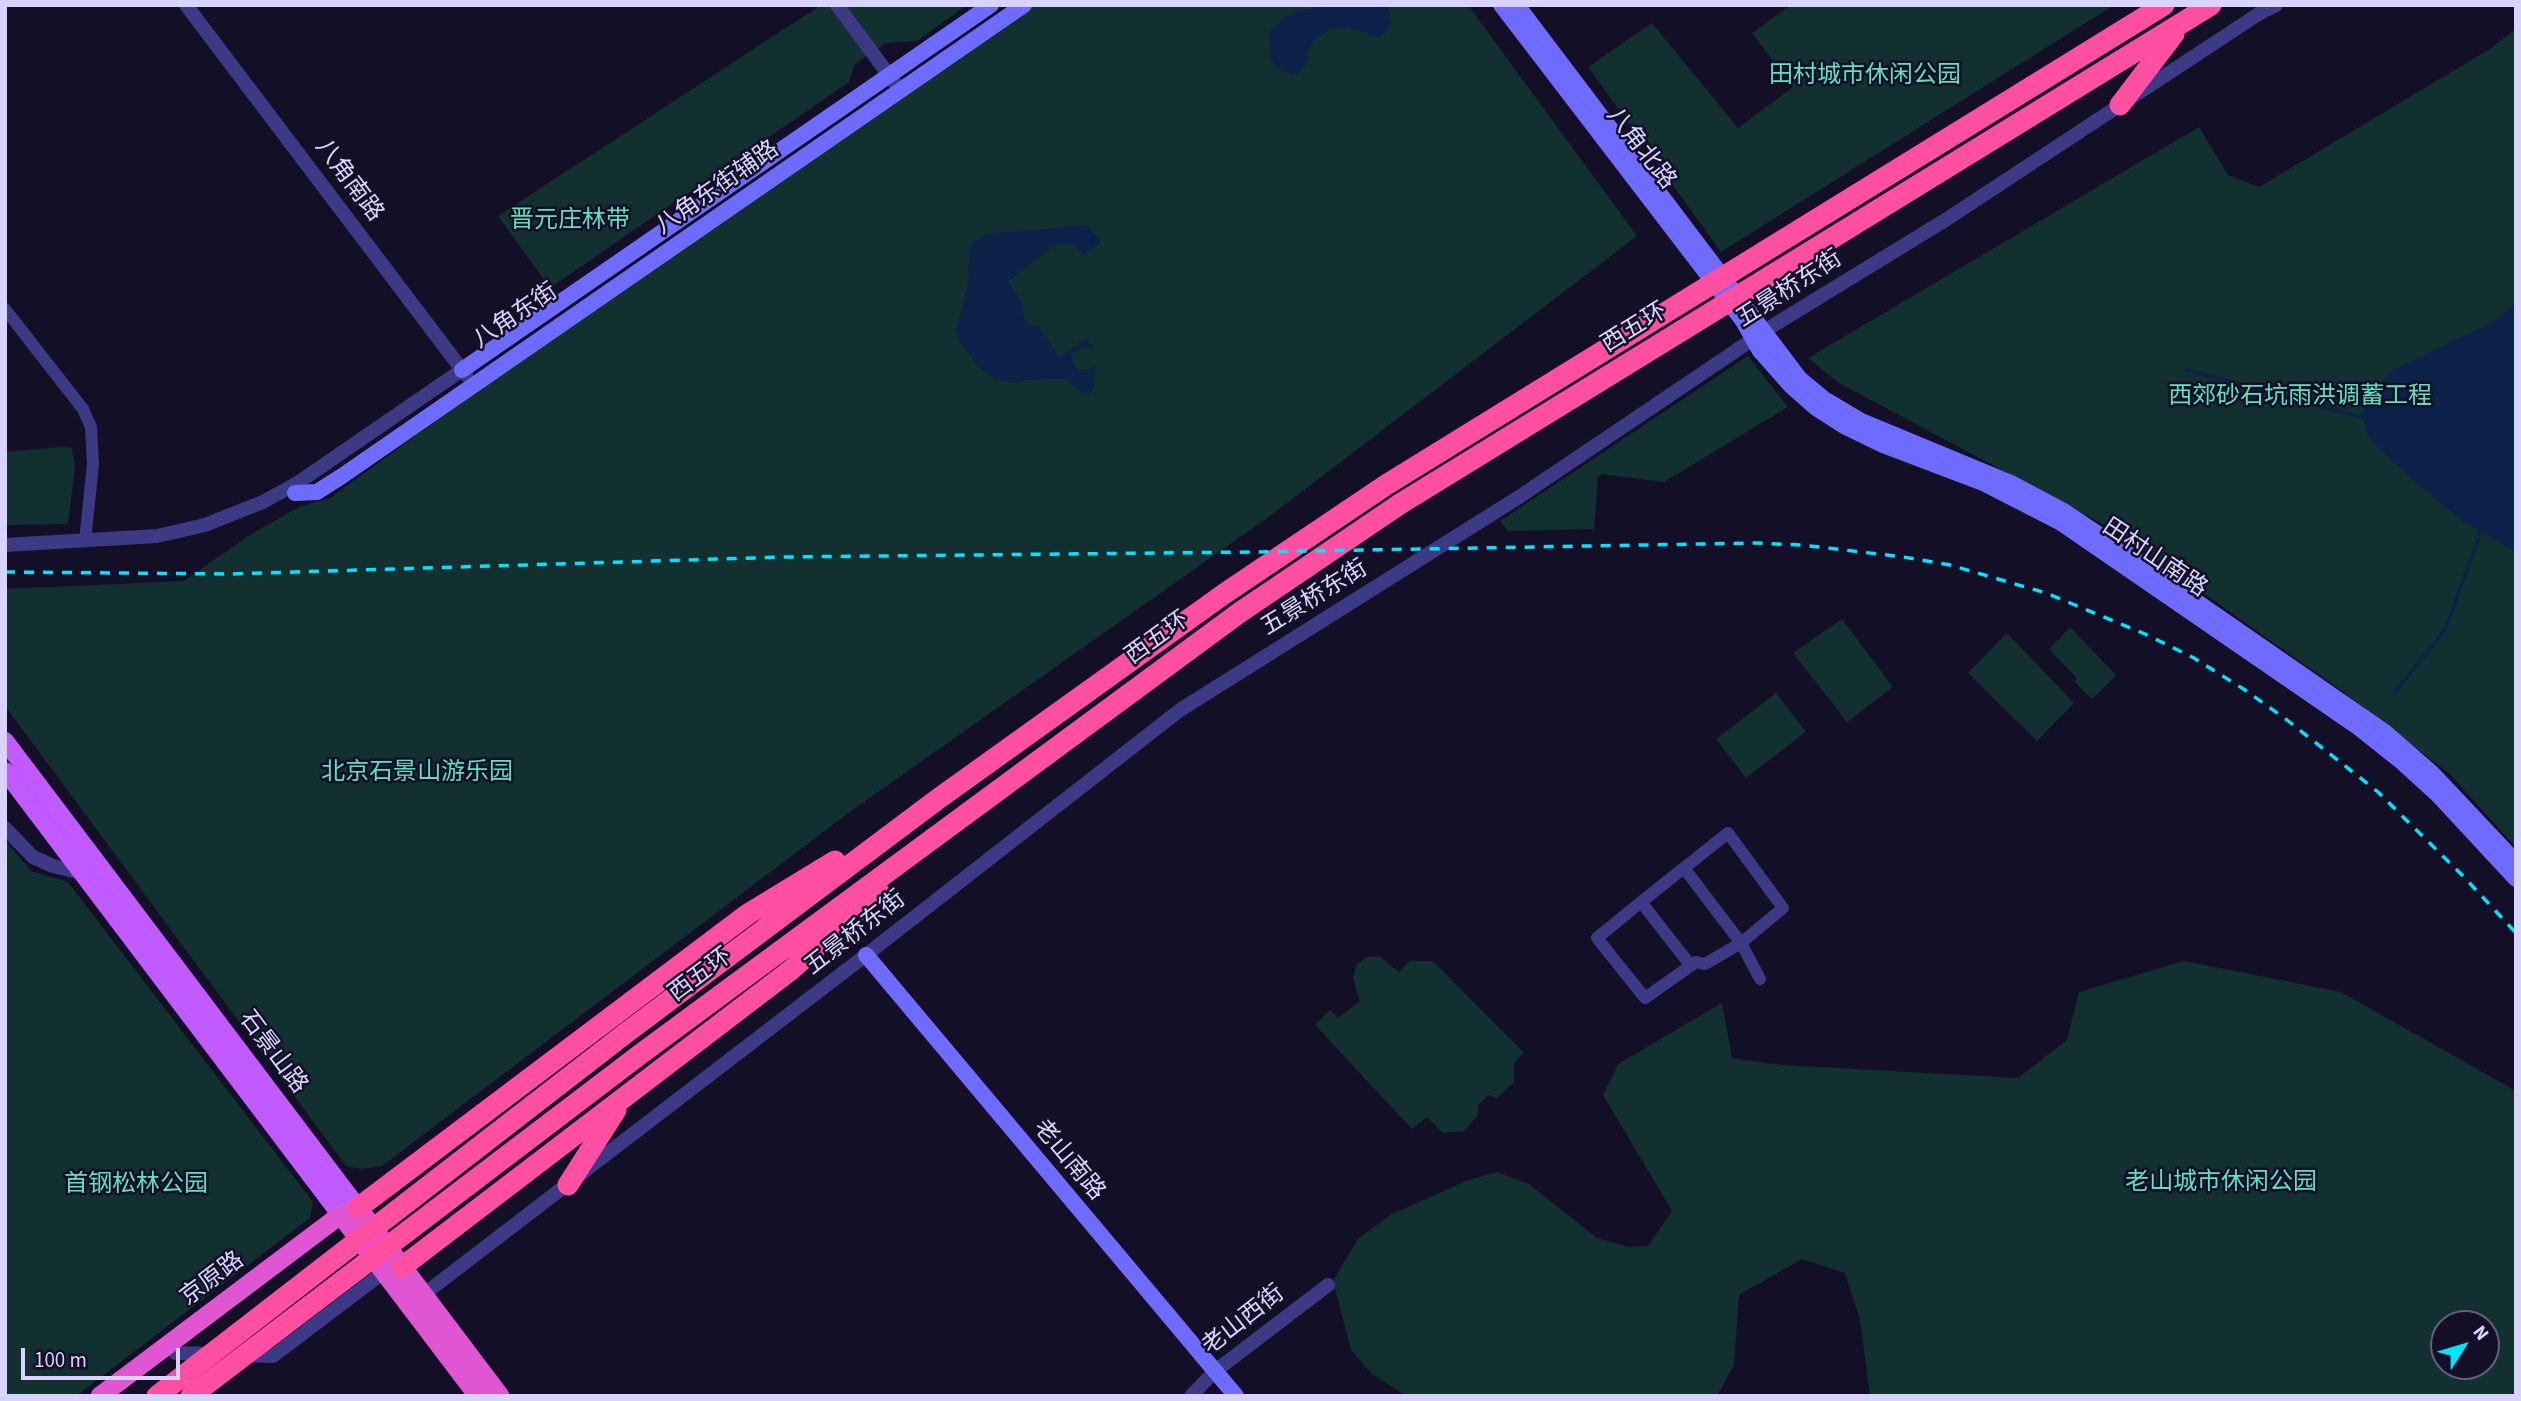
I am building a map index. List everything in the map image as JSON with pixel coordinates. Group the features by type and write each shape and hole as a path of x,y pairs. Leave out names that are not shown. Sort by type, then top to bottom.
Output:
{"highway":[{"name":"西五环","path":"157,1396 626,1033 938,799 1224,594 1386,485 2164,5"},
{"name":"西五环","path":"191,1396 642,1053 1239,613 1400,504 2211,5"},
{"path":"2120,105 2182,24"},
{"path":"348,1215 748,914 938,799"},
{"path":"393,1269 791,970 983,800"},
{"path":"568,1185 624,1097"},
{"name":"石景山路","path":"348,1215 393,1269 478,1396"},
{"name":"京原路","path":"118,1396 348,1215"},
{"name":"京原路","path":"100,1396 348,1215"},
{"name":"石景山路","path":"393,1269 423,1295 500,1396"}],"main road":[{"name":"八角东街","path":"895,83 990,5"},
{"name":"八角东街","path":"295,493 1008,5"},
{"path":"895,83 1024,5"},
{"name":"八角北路","path":"1501,5 1702,257"},
{"name":"八角北路","path":"1517,5 1748,318"},
{"name":"田村山南路","path":"1748,318 1791,386 1816,408 1844,426 1883,445 1983,483 2061,523 2359,727 2403,762 2438,795 2516,879"},
{"name":"田村山南路","path":"1758,337 1824,399 1861,421 1958,460 2062,510 2354,710 2385,732 2432,773 2516,862"},
{"name":"石景山路","path":"5,741 348,1215"},
{"name":"石景山路","path":"5,771 348,1215"},
{"name":"老山南路","path":"866,956 1236,1396"}],"street":[{"name":"八角南路","path":"186,5 468,377"},
{"path":"837,5 895,83"},
{"name":"五景桥东街","path":"423,1295 866,956 1180,710 1519,497 1758,337 1947,219 2276,5"},
{"path":"5,309 83,409 91,427 93,464 85,541"},
{"name":"八角东街","path":"5,545 169,533 205,525 263,502 299,482 468,377"},
{"name":"八角东街","path":"5,554 163,544 252,516 295,493"},
{"path":"5,828 33,857 52,866 82,873"},
{"path":"1728,833 1783,908 1741,943 1705,964 1696,962 1644,998 1597,938 1684,868 1728,833"},
{"path":"1684,868 1741,943 1760,979"},
{"path":"1641,902 1691,966"},
{"path":"175,1353 273,1356 393,1269"},
{"name":"老山西街","path":"1191,1396 1214,1372 1328,1285"}],"green space":[{"name":"晋元庄林带","path":"821,5 967,5 917,41 886,43 855,64 849,82 550,288 498,216"},
{"name":"北京石景山游乐园","path":"1030,5 1468,5 1637,236 1270,516 851,811 382,1166 361,1169 346,1166 5,706 5,589 184,581 248,536 299,507 330,498 454,408"},
{"name":"田村城市休闲公园","path":"1791,5 2114,5 1721,252 1588,67 1652,23 1738,128 1793,87 1752,33"},
{"name":"西郊砂石坑雨洪调蓄工程","path":"2516,29 2516,848 2450,774 2342,691 2114,530 1839,383 1808,358 2199,127 2228,175 2259,187 2490,49"},
{"path":"1748,356 1788,407 1664,482 1601,474 1598,477 1594,529 1508,531 1500,521"},
{"path":"72,448 75,468 68,524 5,525 5,452"},
{"path":"1842,619 1893,687 1847,722 1793,653"},
{"path":"2070,627 2116,675 2092,699 2074,681 2077,678 2049,649"},
{"path":"2007,633 2074,703 2037,741 1968,673"},
{"path":"1776,693 1806,732 1746,778 1716,739"},
{"name":"首钢松林公园","path":"5,840 31,871 68,882 313,1202 310,1218 76,1396 5,1396"},
{"path":"1367,957 1380,957 1399,972 1410,961 1433,961 1524,1053 1514,1062 1514,1082 1497,1098 1488,1095 1478,1105 1478,1115 1464,1131 1443,1133 1427,1117 1412,1129 1315,1025 1330,1010 1338,1018 1360,1001 1353,979 1356,965"},
{"name":"老山城市休闲公园","path":"2184,961 2341,992 2516,1091 2516,1396 1870,1396 1860,1320 1845,1273 1802,1259 1739,1295 1734,1365 1717,1396 1405,1395 1372,1374 1351,1350 1333,1281 1357,1240 1390,1215 1466,1181 1497,1172 1529,1184 1597,1238 1629,1247 1648,1246 1672,1211 1603,1095 1618,1064 1722,1003 1732,1058 1782,1065 2018,1078 2067,1040 2079,992"}],"water":[{"path":"1317,5 1388,5 1391,23 1386,32 1378,37 1348,28 1331,29 1317,38 1307,52 1309,60 1300,71 1294,75 1277,68 1270,59 1269,33 1288,15 1312,9"},
{"path":"1088,225 1101,242 1083,255 1075,245 1054,245 1008,282 1022,302 1026,322 1038,326 1060,357 1086,338 1094,349 1085,347 1072,353 1072,360 1078,370 1090,369 1095,364 1094,389 1086,395 1065,379 1013,383 996,379 979,368 958,339 956,330 968,285 970,246 985,234"},
{"path":"2516,303 2516,552 2459,519 2385,455 2368,435 2362,414 2369,398 2390,372 2493,322"}],"waterway":[{"path":"2187,370 2367,419"},
{"path":"2395,692 2445,630 2482,529"}],"railway":[{"path":"5,572 230,574 785,557 1755,543 1802,545 1903,557 1950,565 2046,593 2145,634 2194,658 2287,720 2378,792 2516,933"}]}
